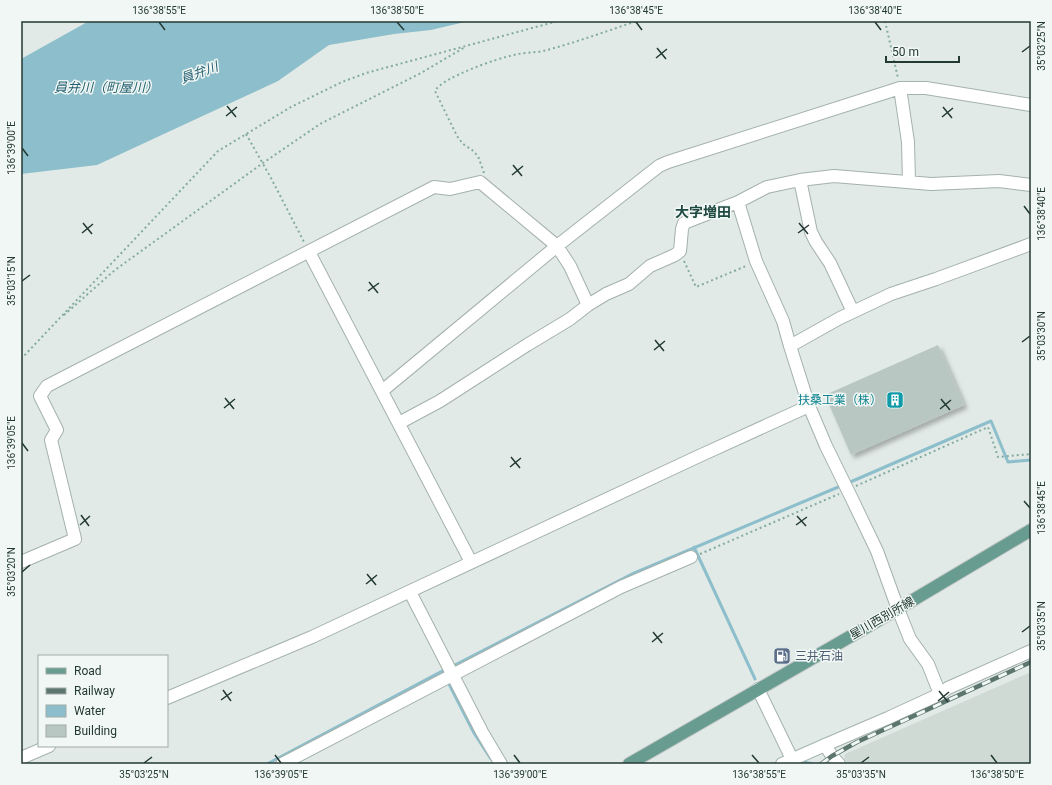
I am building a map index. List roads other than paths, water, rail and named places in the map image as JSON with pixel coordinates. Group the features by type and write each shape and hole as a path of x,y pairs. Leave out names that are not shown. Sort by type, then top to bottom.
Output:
{"main road":[{"name":"星川西別所線","path":"629,764 898,609 1031,530"}],"street":[{"path":"382,391 557,246 663,164 900,88 926,88 1031,105"},
{"path":"900,88 908,142 909,182"},
{"path":"399,423 475,380 606,294 629,284 650,266 675,255 680,250 684,223 738,202 767,187 800,180 834,176 931,184 999,181 1031,185"},
{"path":"800,180 811,232 830,263 853,312"},
{"path":"22,560 75,539 51,440 57,430 40,396 47,386 434,187 450,189 480,182 557,246 570,266 588,305"},
{"path":"738,202 756,261 783,321 809,406 826,446 877,551 910,639 928,664 940,694"},
{"path":"790,346 890,294 936,279 1031,244"},
{"path":"309,252 471,562"},
{"path":"168,698 305,641 471,562 809,406"},
{"path":"282,764 621,587 691,557"},
{"path":"410,592 482,732 501,764"},
{"path":"758,689 787,761 888,718 940,694 948,688 1031,651"},
{"path":"825,745 839,764"},
{"path":"21,758 47,747"}],"water":[{"name":"員弁川（町屋川）","path":"89,21 469,21 431,30 394,34 329,45 278,81 97,165 21,174 21,59"}],"waterway":[{"path":"848,483 991,421 1008,462 1031,460"},
{"path":"451,667 632,574 843,485"},
{"path":"694,547 755,679"},
{"path":"267,764 446,669"},
{"path":"449,684 474,733 491,759"},
{"path":"800,764 803,762 813,764"}],"railway":[{"path":"821,764 857,742 1031,662"}],"place":[{"name":"扶桑工業（株）","path":"895,400"},
{"name":"三井石油","path":"782,656"}],"district":[{"name":"大字増田","path":"703,212"}],"water label":[{"name":"員弁川","path":"199,72"}]}
